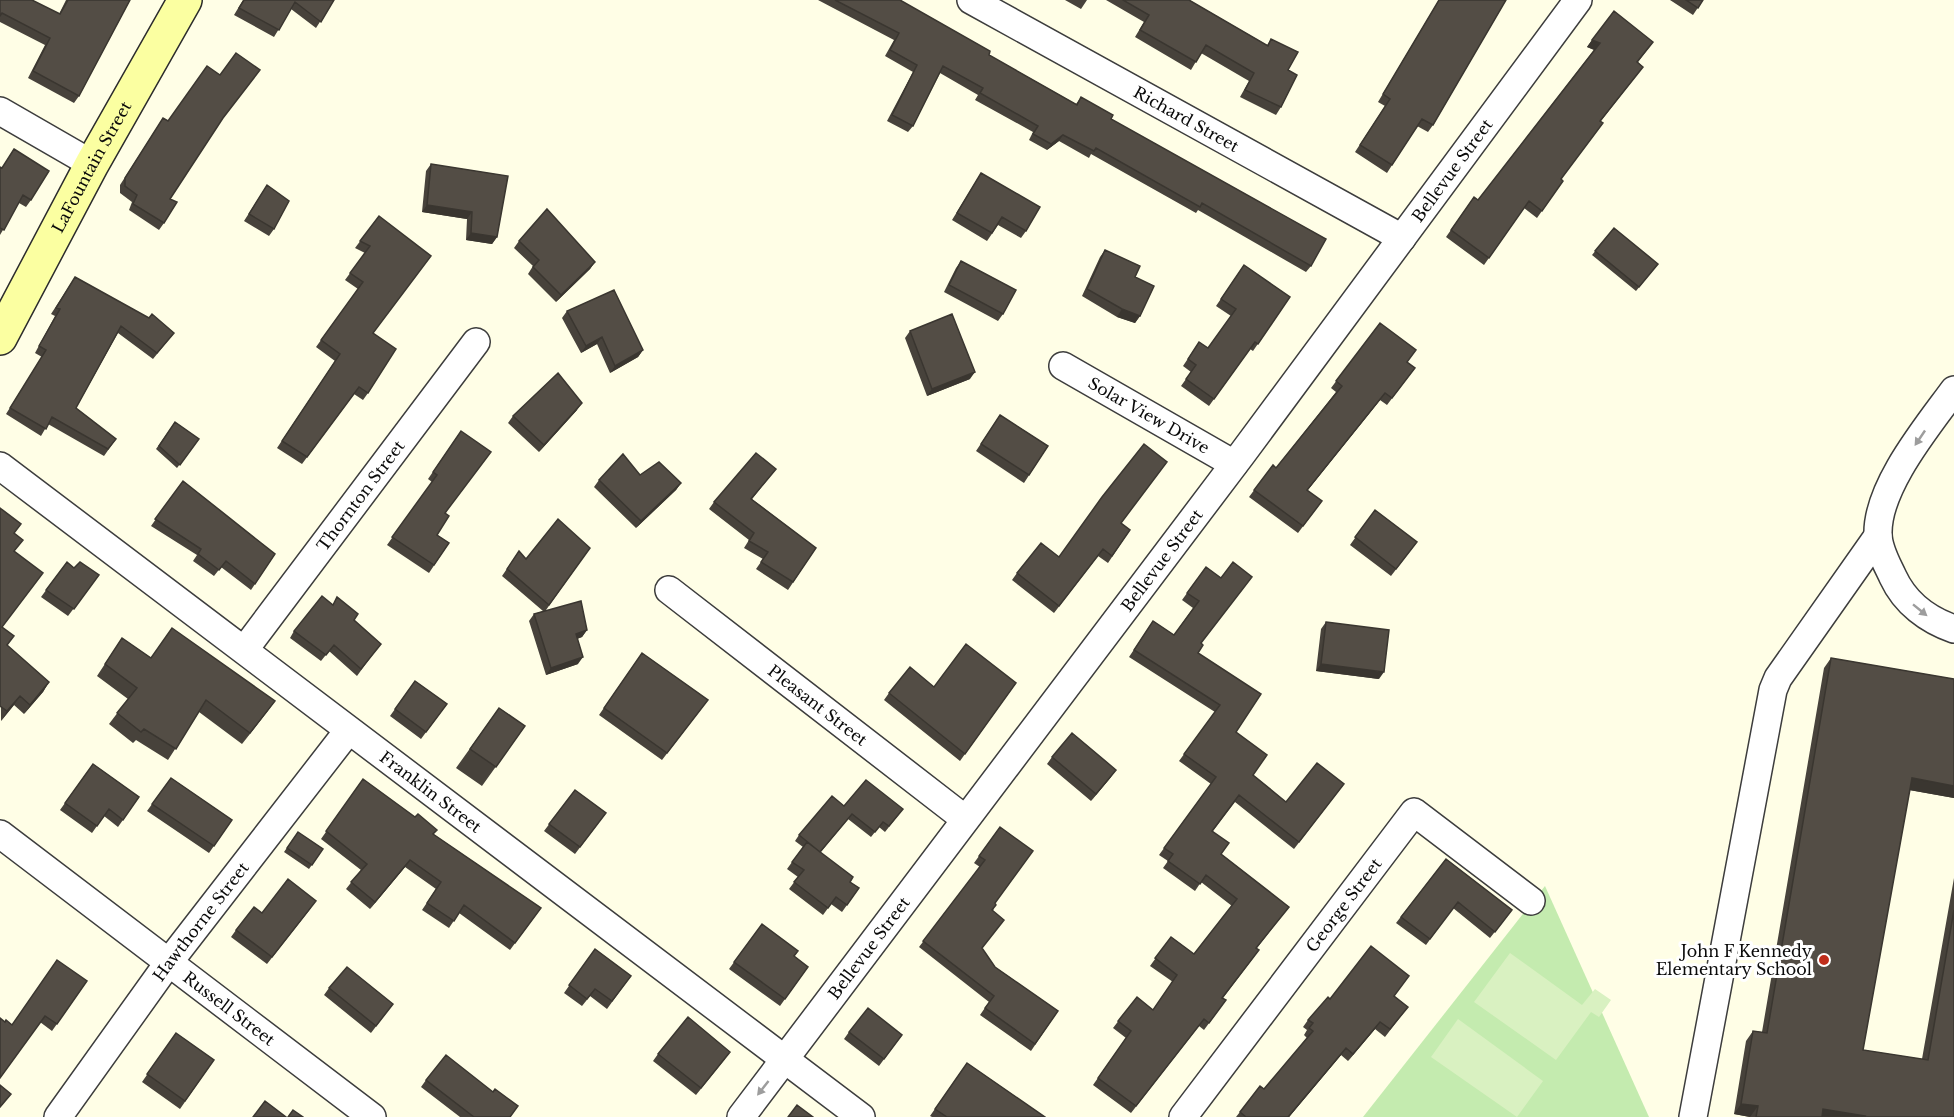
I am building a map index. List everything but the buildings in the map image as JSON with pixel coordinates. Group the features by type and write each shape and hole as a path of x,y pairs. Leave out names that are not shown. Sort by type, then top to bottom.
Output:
{"street":[{"name":"LaFountain Street","path":"0,338 92,164 185,0"},
{"name":"Richard Street","path":"971,0 1402,238"},
{"name":"Bellevue Street","path":"741,1117 1234,464 1578,0"},
{"path":"0,111 92,164"},
{"name":"Thornton Street","path":"245,649 476,342"},
{"name":"Solar View Drive","path":"1063,366 1234,464"},
{"path":"1954,390 1901,466 1880,516 1878,536 1884,559 1899,589 1917,609 1940,624 1954,629"},
{"name":"Franklin Street","path":"0,466 861,1117"},
{"path":"1693,1117 1773,690 1778,678 1878,536"},
{"name":"Pleasant Street","path":"669,590 965,819"},
{"name":"Hawthorne Street","path":"58,1117 169,962 348,731"},
{"name":"George Street","path":"1183,1117 1414,812 1532,901"},
{"name":"Russell Street","path":"0,834 372,1117"}],"green space":[{"path":"1545,886 1649,1117 1363,1117"},
{"path":"1510,953 1582,1005 1595,989 1611,1000 1599,1017 1591,1012 1556,1060 1474,1002"},
{"path":"1458,1019 1543,1081 1517,1117 1431,1057"}],"place":[{"name":"John F Kennedy Elementary School","path":"1824,960"}]}
